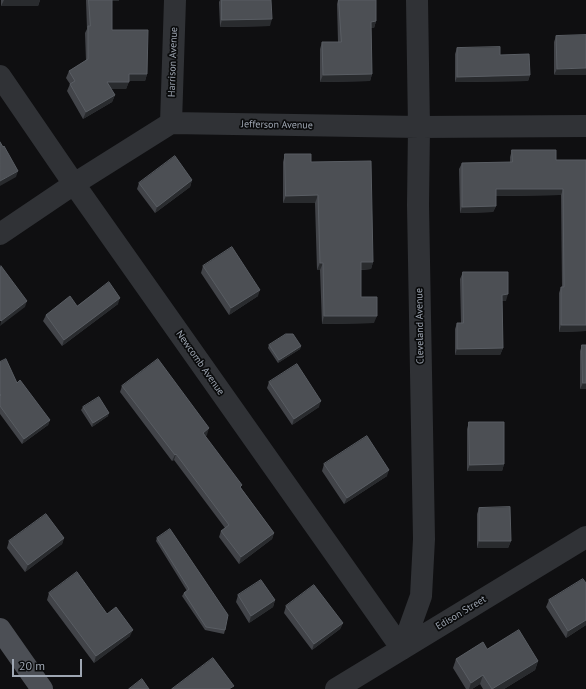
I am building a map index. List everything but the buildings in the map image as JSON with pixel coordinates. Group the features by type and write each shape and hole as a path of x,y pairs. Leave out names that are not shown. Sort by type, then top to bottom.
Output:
{"main road":[{"path":"0,629 42,689"}],"street":[{"name":"Harrison Avenue","path":"171,123 175,0"},
{"name":"Cleveland Avenue","path":"402,649 421,596 424,539 418,205 419,127 417,0"},
{"name":"Newcomb Avenue","path":"0,76 74,184 402,649"},
{"name":"Jefferson Avenue","path":"171,123 419,127 586,126"},
{"path":"0,234 74,184 171,123"},
{"name":"Edison Street","path":"336,689 586,538"}]}
